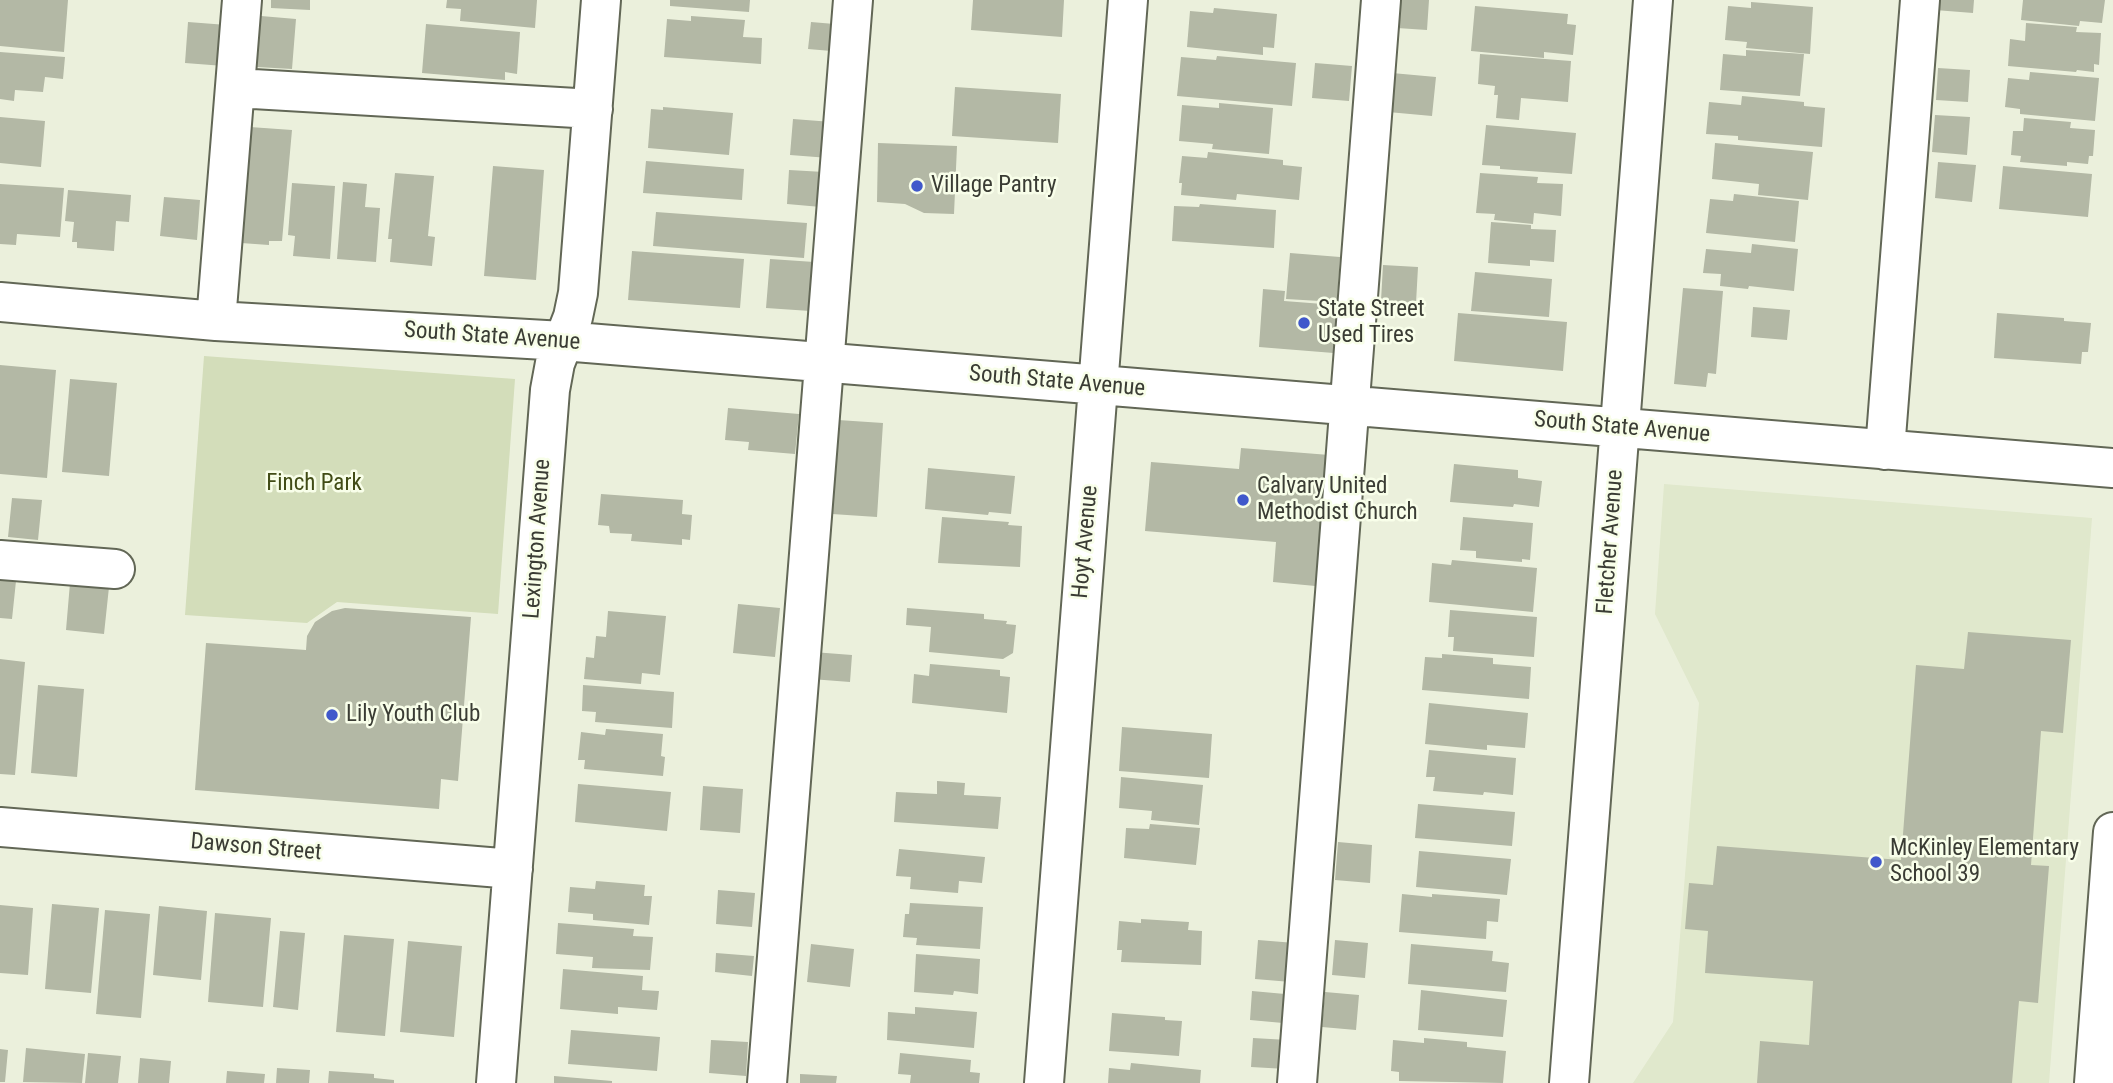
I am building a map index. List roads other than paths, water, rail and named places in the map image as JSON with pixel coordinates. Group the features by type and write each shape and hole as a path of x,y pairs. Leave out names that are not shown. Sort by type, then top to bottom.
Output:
{"street":[{"path":"216,321 242,0"},
{"name":"Lexington Avenue","path":"496,1083 550,390 555,363 573,317 578,293 601,0"},
{"path":"767,1083 853,0"},
{"name":"Hoyt Avenue","path":"1044,1083 1128,0"},
{"path":"1297,1083 1381,0"},
{"name":"Fletcher Avenue","path":"1569,1083 1653,0"},
{"path":"1885,450 1920,0"},
{"path":"236,88 593,109"},
{"name":"South State Avenue","path":"0,302 216,321 563,341 2113,468"},
{"path":"0,560 115,569"},
{"name":"Dawson Street","path":"0,827 513,869"},
{"path":"2094,1083 2113,832"}],"place":[{"name":"Village Pantry","path":"917,186"},
{"name":"State Street Used Tires","path":"1304,323"},
{"name":"Calvary United Methodist Church","path":"1243,500"},
{"name":"Lily Youth Club","path":"332,715"},
{"name":"McKinley Elementary School 39","path":"1876,862"}],"park label":[{"name":"Finch Park","path":"314,484"}]}
